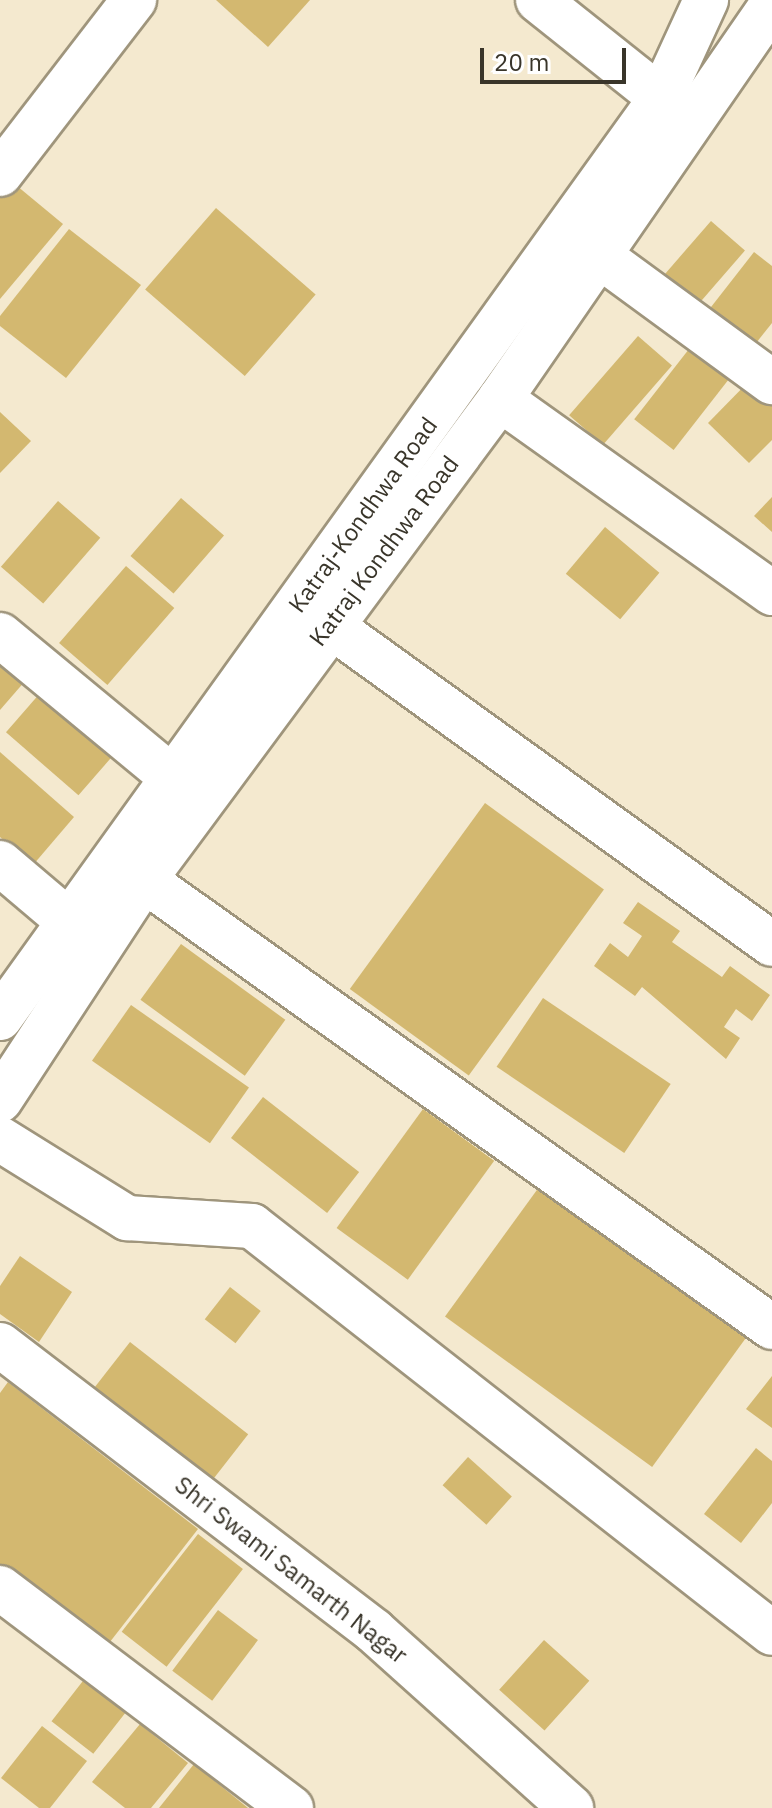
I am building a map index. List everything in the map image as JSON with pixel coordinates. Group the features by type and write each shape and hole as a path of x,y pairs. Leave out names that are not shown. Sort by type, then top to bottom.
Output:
{"main road":[{"path":"0,174 134,0"},
{"path":"538,0 661,98"},
{"name":"Katraj-Kondhwa Road","path":"0,1018 65,919 175,780 661,98 706,0"},
{"name":"Katraj Kondhwa Road","path":"0,1100 144,880 328,624 500,399 601,257 772,4"},
{"path":"601,257 772,382"},
{"path":"500,399 772,593"},
{"path":"328,624 772,944"},
{"path":"0,635 175,780"},
{"path":"0,863 100,947"},
{"path":"144,880 772,1327"},
{"path":"0,1139 127,1218 252,1226 772,1633"},
{"name":"Shri Swami Samarth Nagar","path":"0,1345 374,1631 571,1808"},
{"path":"0,1588 291,1808"}],"building":[{"path":"216,0 310,0 268,47"},
{"path":"5,176 63,224 0,299 0,182"},
{"path":"216,208 316,295 245,376 145,290"},
{"path":"711,221 745,251 692,312 658,282"},
{"path":"69,229 141,285 66,378 0,326 0,316"},
{"path":"754,252 772,266 772,323 749,352 704,316"},
{"path":"638,336 672,366 603,445 569,415"},
{"path":"689,349 728,380 674,450 634,419"},
{"path":"756,374 772,390 772,440 749,463 708,423"},
{"path":"0,412 31,441 0,473"},
{"path":"772,497 772,532 754,516"},
{"path":"181,498 224,535 174,594 130,556"},
{"path":"58,501 100,538 43,603 1,567"},
{"path":"605,527 659,573 620,619 566,574"},
{"path":"126,566 174,608 107,685 59,643"},
{"path":"0,657 26,680 0,710"},
{"path":"48,684 120,747 78,795 6,732"},
{"path":"0,752 74,817 33,865 0,837"},
{"path":"485,803 604,889 469,1075 350,989"},
{"path":"638,902 680,931 672,942 722,977 730,966 770,995 752,1021 736,1009 724,1027 740,1038 726,1059 642,987 635,996 594,966 610,943 628,957 642,936 623,923"},
{"path":"181,944 285,1020 245,1076 140,1000"},
{"path":"543,998 671,1084 624,1153 497,1067"},
{"path":"131,1005 249,1088 210,1143 92,1061"},
{"path":"263,1097 359,1172 327,1213 231,1138"},
{"path":"423,1109 494,1161 408,1280 337,1228"},
{"path":"542,1183 749,1333 652,1467 445,1316"},
{"path":"20,1256 72,1292 39,1342 0,1314 0,1286"},
{"path":"230,1287 261,1311 235,1343 205,1319"},
{"path":"130,1342 248,1434 209,1485 91,1392"},
{"path":"772,1376 772,1428 746,1409"},
{"path":"8,1382 198,1529 106,1647 0,1565 0,1393"},
{"path":"756,1448 772,1461 772,1503 741,1543 704,1514"},
{"path":"468,1457 512,1496 486,1525 443,1485"},
{"path":"198,1534 243,1569 167,1667 122,1632"},
{"path":"218,1610 258,1640 212,1701 172,1671"},
{"path":"544,1640 589,1681 545,1731 499,1690"},
{"path":"86,1677 128,1710 93,1754 52,1721"},
{"path":"140,1724 188,1763 151,1808 125,1808 92,1782"},
{"path":"42,1726 87,1761 50,1808 39,1808 1,1778"},
{"path":"194,1764 248,1808 159,1808"}]}
